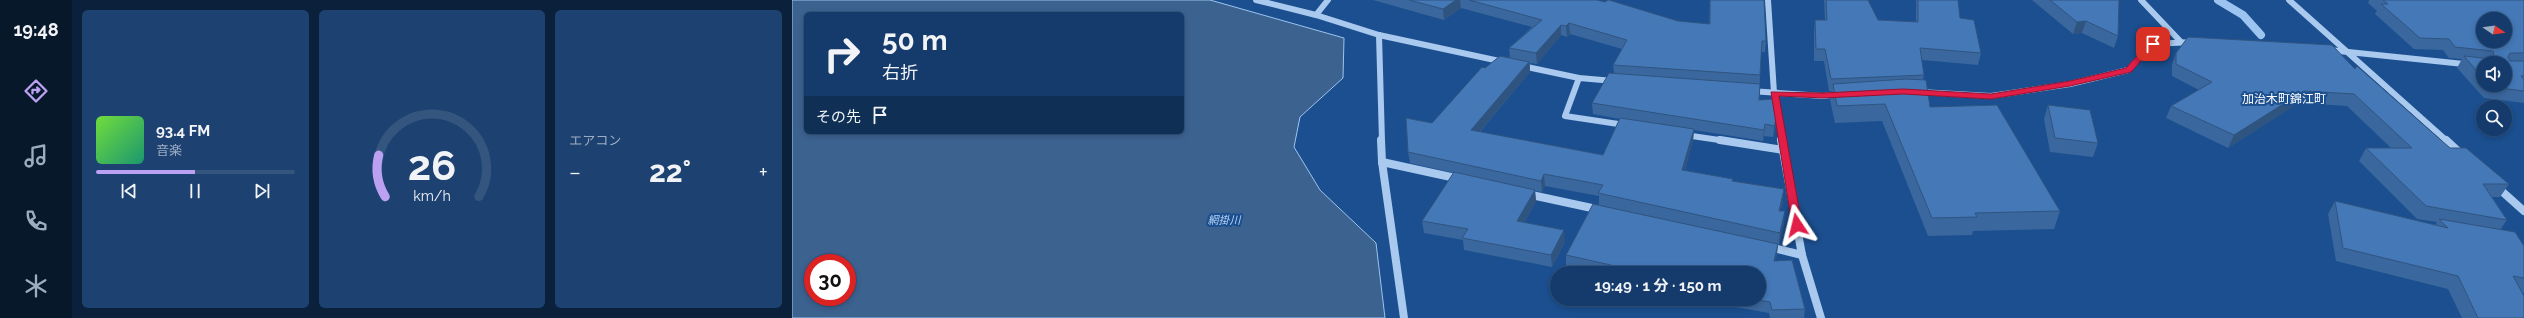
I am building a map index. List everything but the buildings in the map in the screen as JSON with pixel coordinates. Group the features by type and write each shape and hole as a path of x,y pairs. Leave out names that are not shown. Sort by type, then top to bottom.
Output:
{"street":[{"path":"1256,0 1316,15 1379,36 1579,78 1618,81"},
{"path":"1316,15 1328,0"},
{"path":"1768,0 1774,93 1783,150 1802,255 1821,318"},
{"path":"2142,0 2182,42"},
{"path":"2289,0 2465,158"},
{"path":"1379,36 1382,162 1404,318"},
{"path":"1910,92 1991,96 2070,84 2128,70 2153,44 2203,42"},
{"path":"2324,49 2476,65"},
{"path":"1579,78 1565,116 1635,127"},
{"path":"1743,91 1823,96 1846,94"},
{"path":"1674,133 1783,150"},
{"path":"1382,162 1468,181"},
{"path":"2488,179 2524,211"},
{"path":"1522,193 1608,212"},
{"path":"1763,246 1802,255"}],"water":[{"name":"網掛川","path":"792,0 1210,0 1344,38 1343,78 1300,117 1294,147 1320,190 1376,243 1385,318 792,318"}],"waterway":[{"path":"2218,0 2243,15 2261,35"}],"district":[{"name":"加治木町錦江町","path":"2284,99"}],"route":[{"path":"1797,225 1774,93 1823,96 1903,91 1991,96 2070,84 2128,70 2153,44"}]}
